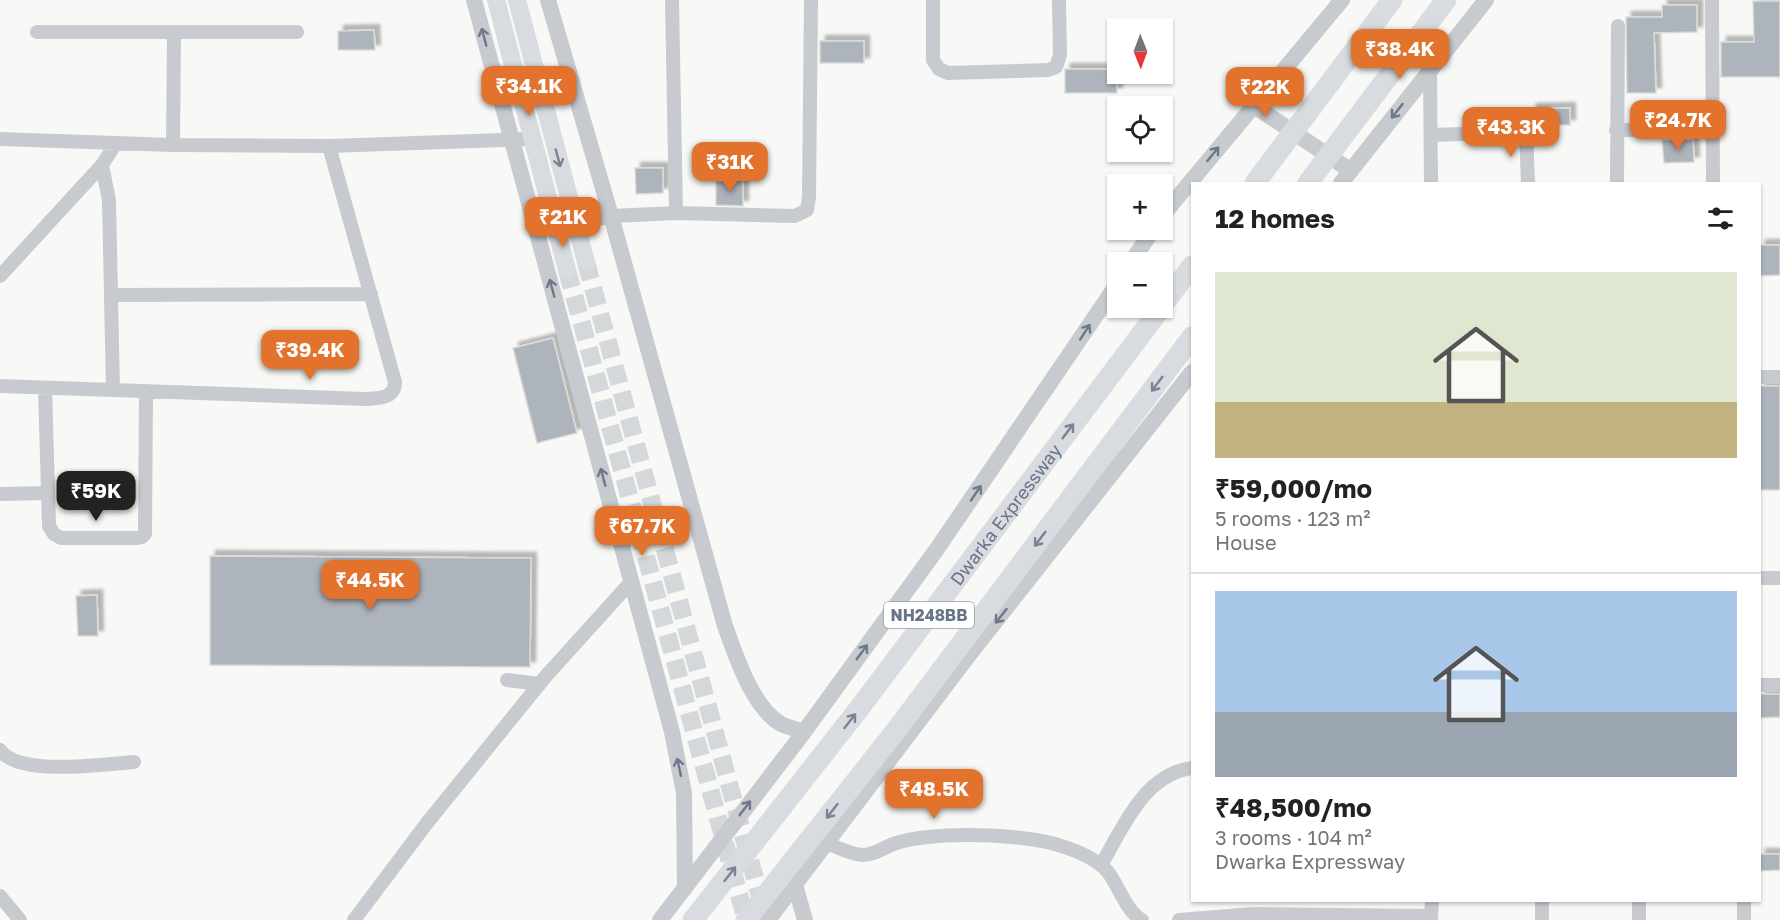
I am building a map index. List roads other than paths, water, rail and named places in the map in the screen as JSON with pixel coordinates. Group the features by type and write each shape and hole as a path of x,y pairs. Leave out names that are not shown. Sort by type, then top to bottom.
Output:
{"highway":[{"path":"1256,182 1392,0"},
{"path":"1309,182 1446,0"},
{"name":"Dwarka Expressway","path":"1173,292 1191,267"},
{"name":"Dwarka Expressway","path":"693,920 858,710 1154,318"},
{"name":"NH248BB","path":"746,920 894,733 1191,338"}],"main road":[{"path":"496,0 567,270"},
{"path":"517,0 586,262"}],"street":[{"path":"474,0 672,732 684,793 684,888"},
{"path":"548,0 735,654 746,679 763,707 780,723 803,732"},
{"path":"672,0 676,213"},
{"path":"556,230 611,216 676,213 795,216 807,210 811,0"},
{"path":"933,0 933,60 939,69 948,73 1048,70 1056,67 1060,55 1059,0"},
{"path":"1173,203 1342,0"},
{"path":"1253,105 1346,177 1486,0"},
{"path":"1712,0 1713,182"},
{"path":"1617,182 1618,26"},
{"path":"37,32 297,32"},
{"path":"173,145 174,33"},
{"path":"1430,70 1431,182"},
{"path":"1616,130 1712,130"},
{"path":"1431,135 1526,132 1528,182"},
{"path":"0,139 173,145 329,146 532,139"},
{"path":"0,276 102,165 116,143"},
{"path":"0,386 364,399 386,396 395,390 395,382 329,146"},
{"path":"102,165 109,200 113,390"},
{"path":"111,295 371,294"},
{"path":"660,920 803,732 937,549 1107,299"},
{"path":"768,920 969,656 1191,373"},
{"path":"1761,377 1780,376"},
{"path":"45,388 49,526 51,532 61,538 142,537 146,528 146,391"},
{"path":"0,494 47,493"},
{"path":"1761,578 1780,578"},
{"path":"354,920 427,823 540,684 631,582"},
{"path":"507,680 540,684"},
{"path":"1761,685 1780,685"},
{"path":"0,750 11,760 31,766 134,762"},
{"path":"1101,865 1148,791 1170,775 1191,768"},
{"path":"827,843 853,854 863,855 910,840 963,834 1053,844 1082,854 1101,865 1135,916 1142,920"},
{"path":"795,885 805,920"},
{"path":"0,896 20,920"},
{"path":"1179,920 1253,914 1431,918 1432,902"},
{"path":"1542,902 1542,920"},
{"path":"1639,902 1639,920"},
{"path":"1744,902 1744,920"}],"tunnel":[{"path":"586,262 764,911"},
{"path":"567,270 746,920"}]}
